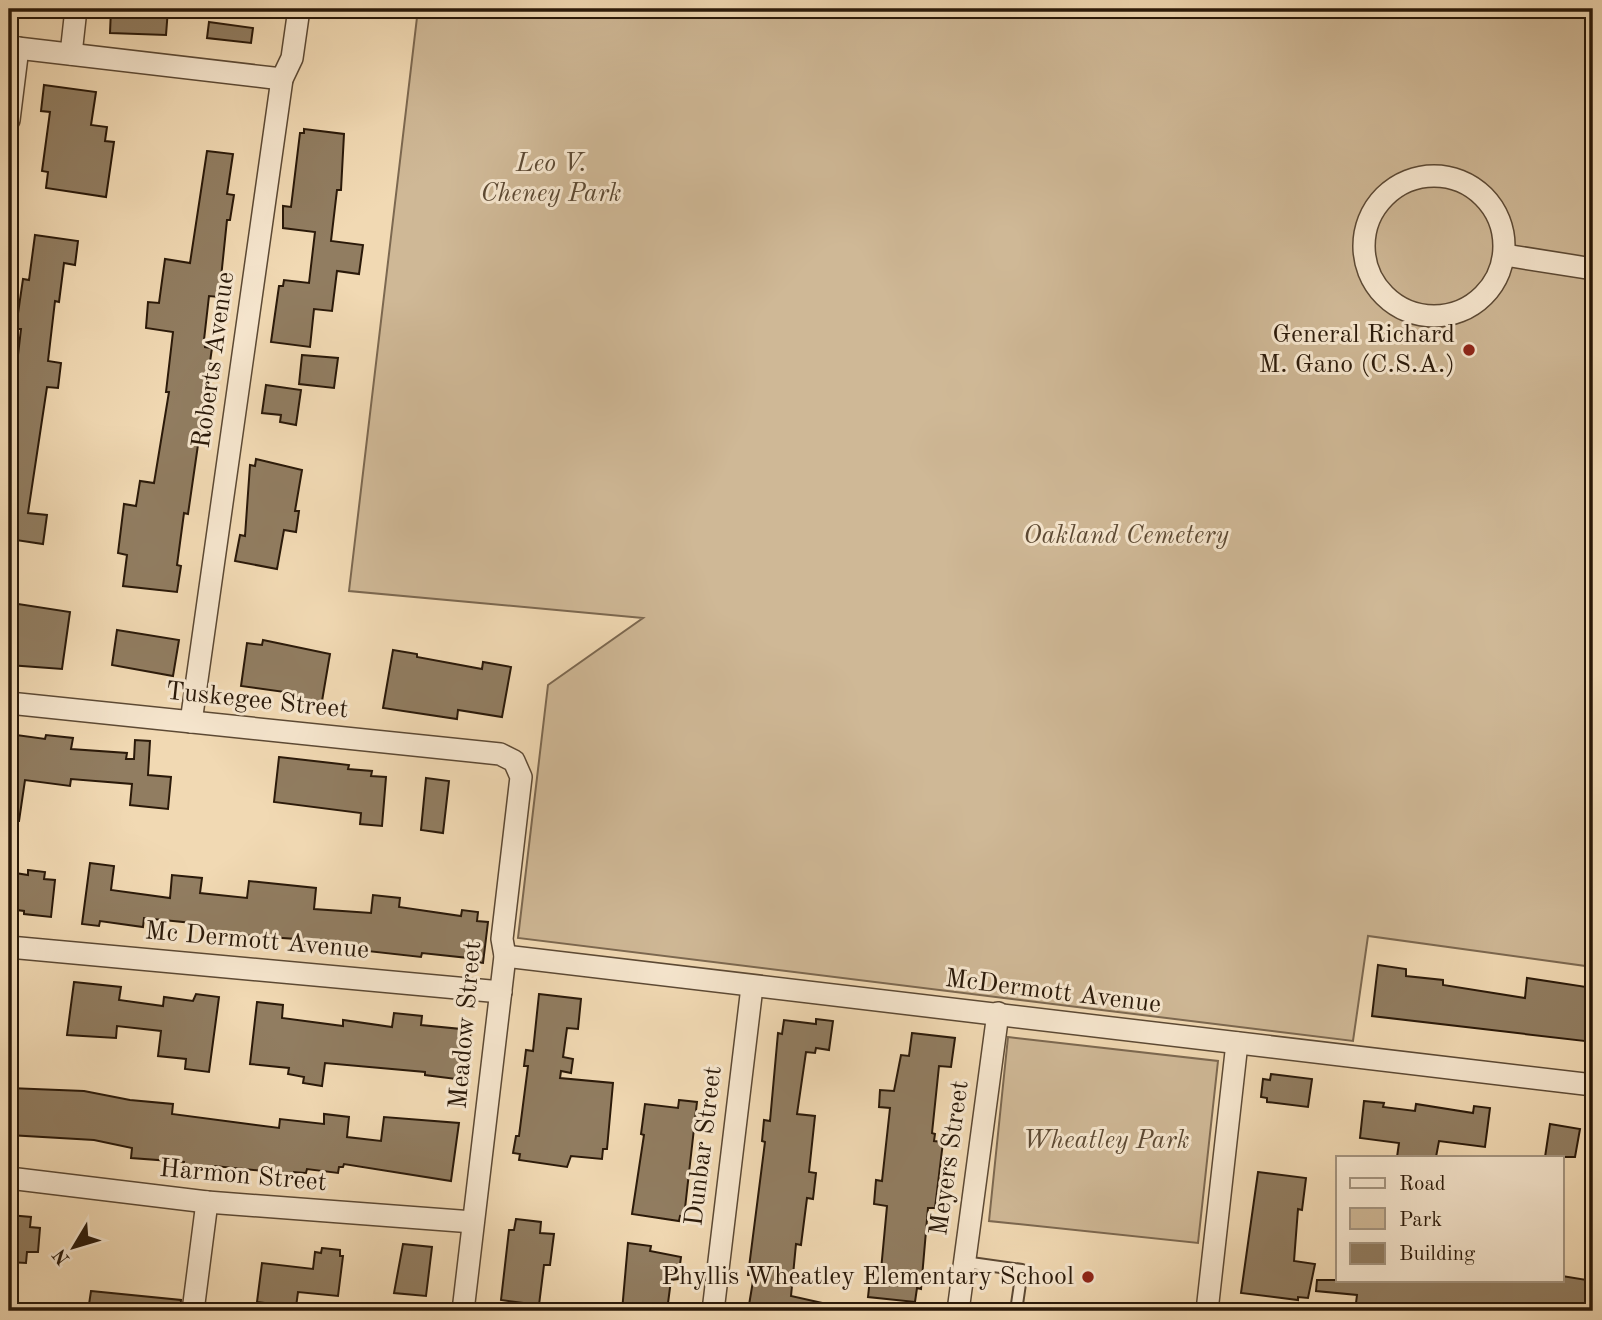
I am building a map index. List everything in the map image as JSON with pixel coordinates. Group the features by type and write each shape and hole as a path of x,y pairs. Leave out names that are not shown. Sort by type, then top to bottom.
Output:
{"street":[{"path":"71,54 76,9"},
{"name":"Roberts Avenue","path":"191,722 282,79 292,58 299,9"},
{"path":"9,120 14,48 282,79"},
{"path":"1429,175 1448,177 1473,187 1496,212 1505,237 1505,255 1500,274 1482,300 1453,315 1429,318 1406,312 1383,296 1368,271 1363,240 1367,222 1380,200 1404,182 1429,175"},
{"path":"1505,255 1593,269"},
{"name":"Tuskegee Street","path":"9,703 500,754"},
{"name":"Meadow Street","path":"463,1311 505,956 502,939 521,777 514,761 500,754"},
{"name":"Mc Dermott Avenue","path":"9,947 501,992"},
{"name":"McDermott Avenue","path":"505,956 1593,1085"},
{"name":"Dunbar Street","path":"713,1311 751,986"},
{"name":"Meyers Street","path":"958,1311 998,1013"},
{"path":"1207,1311 1237,1043"},
{"name":"Harmon Street","path":"9,1178 207,1202 472,1222"},
{"path":"192,1311 207,1202"}],"lane":[{"path":"964,1262 1022,1269 1016,1311"}],"green space":[{"name":"Oakland Cemetery","path":"418,9 1593,9 1593,967 1368,936 1353,1041 518,938 548,685 643,618 349,591"},
{"name":"Wheatley Park","path":"1008,1037 1218,1061 1198,1243 989,1221"}],"building":[{"path":"111,9 168,9 166,35 110,33"},
{"path":"209,22 253,28 251,43 207,38"},
{"path":"44,85 96,92 91,125 107,127 105,141 114,142 106,197 46,188 48,172 42,171 50,112 41,111"},
{"path":"304,129 344,134 341,190 337,190 331,241 363,245 359,274 337,271 332,311 314,309 310,347 271,342 279,286 283,286 284,280 309,283 315,232 283,228 283,206 291,207 300,133 304,133"},
{"path":"207,151 233,154 227,194 234,195 230,220 227,220 219,297 209,296 204,340 205,347 212,348 188,514 184,513 177,565 181,566 177,592 123,586 127,555 118,553 124,504 136,506 140,481 154,483 169,392 166,392 173,332 146,328 148,302 159,303 165,259 190,263"},
{"path":"35,235 78,241 75,265 64,263 59,302 55,301 48,361 61,363 58,388 47,387 28,513 47,515 43,544 9,539 9,395 16,372 21,329 17,329 17,320 23,279 29,280"},
{"path":"302,355 338,358 334,388 299,384"},
{"path":"266,385 301,390 296,425 280,422 281,415 262,413"},
{"path":"256,459 302,470 295,511 299,511 296,532 284,530 277,569 235,561 240,535 245,536 250,465 255,466"},
{"path":"18,604 70,612 62,669 9,665"},
{"path":"117,630 179,640 173,676 112,665"},
{"path":"263,640 330,654 321,707 303,704 303,698 291,696 292,693 241,686 247,643 262,645"},
{"path":"393,650 482,669 483,662 511,667 502,717 458,710 457,719 383,708"},
{"path":"9,734 45,739 46,735 73,738 71,749 127,753 126,759 134,759 135,740 150,741 148,775 171,777 168,809 130,805 132,784 71,779 70,786 25,780 19,821 9,821"},
{"path":"279,757 349,765 348,769 372,771 371,776 386,777 382,826 360,824 361,813 274,802"},
{"path":"426,778 449,781 443,833 421,830"},
{"path":"90,863 114,866 111,890 170,898 172,875 202,878 200,893 247,898 249,881 316,888 314,909 371,913 373,895 400,898 399,907 461,916 462,910 478,912 477,921 488,922 483,963 468,961 468,958 422,953 421,957 295,943 296,939 201,932 202,924 144,918 143,927 100,921 99,926 82,924"},
{"path":"28,870 45,872 44,879 55,880 51,917 24,914 24,911 9,909 9,872 28,875"},
{"path":"1378,965 1406,969 1406,976 1443,980 1443,985 1525,998 1527,978 1593,988 1593,1042 1372,1016"},
{"path":"74,982 121,987 119,1000 163,1006 164,997 193,1001 196,994 219,997 209,1072 185,1069 186,1059 158,1056 161,1031 117,1026 116,1038 67,1035"},
{"path":"539,994 581,999 578,1029 567,1028 563,1057 573,1059 571,1073 561,1071 560,1078 613,1083 607,1149 603,1149 602,1159 571,1156 567,1167 519,1160 520,1154 513,1153 516,1136 519,1136 528,1066 524,1066 526,1050 533,1051"},
{"path":"257,1002 283,1005 282,1018 343,1026 343,1020 392,1027 394,1013 422,1016 421,1025 471,1030 464,1080 425,1075 425,1072 325,1063 322,1086 303,1083 304,1077 288,1074 289,1068 250,1064"},
{"path":"816,1019 833,1021 829,1050 816,1048 815,1053 806,1052 797,1114 815,1116 809,1172 816,1173 813,1199 807,1198 801,1245 796,1244 791,1296 827,1304 826,1311 748,1311 754,1275 748,1275 765,1142 762,1141 764,1120 770,1121 778,1033 782,1034 784,1020 816,1024"},
{"path":"912,1033 955,1038 951,1067 939,1066 932,1133 935,1134 934,1141 943,1142 935,1208 928,1208 921,1289 917,1288 915,1302 868,1297 871,1269 881,1270 887,1206 874,1204 876,1180 882,1181 890,1108 879,1107 880,1090 894,1091 901,1055 909,1056"},
{"path":"1271,1074 1312,1079 1308,1107 1267,1102 1267,1098 1261,1097 1263,1079 1270,1080"},
{"path":"9,1088 84,1091 130,1100 173,1104 172,1114 279,1128 280,1119 324,1124 324,1114 349,1117 347,1137 381,1141 384,1117 459,1123 451,1181 344,1164 339,1167 338,1173 307,1169 306,1173 294,1174 215,1166 214,1172 183,1169 184,1162 131,1158 132,1148 94,1140 9,1135"},
{"path":"679,1100 697,1102 684,1217 680,1216 679,1221 632,1214 644,1135 641,1134 645,1104 678,1108"},
{"path":"1364,1101 1384,1103 1383,1107 1415,1111 1416,1104 1473,1113 1474,1106 1490,1108 1485,1147 1439,1141 1436,1156 1397,1156 1399,1143 1360,1138"},
{"path":"1550,1124 1580,1129 1575,1157 1545,1156"},
{"path":"1258,1172 1306,1178 1302,1210 1298,1209 1294,1261 1315,1264 1308,1298 1298,1297 1298,1300 1241,1293"},
{"path":"9,1215 31,1217 30,1227 40,1228 38,1252 27,1252 26,1263 9,1262"},
{"path":"516,1219 541,1222 540,1233 554,1234 550,1265 544,1265 539,1305 501,1300 509,1230 514,1230"},
{"path":"628,1243 651,1246 650,1251 681,1257 678,1279 671,1280 667,1311 622,1311"},
{"path":"403,1244 432,1247 426,1296 394,1293"},
{"path":"322,1248 340,1250 340,1256 343,1256 338,1296 298,1292 296,1307 257,1302 262,1263 313,1269 315,1252 321,1253"},
{"path":"1564,1276 1593,1281 1593,1311 1411,1309 1356,1303 1357,1295 1316,1291 1317,1280 1564,1282"},
{"path":"91,1291 181,1300 180,1311 88,1311"}],"place":[{"name":"General Richard M. Gano (C.S.A.)","path":"1469,350"},
{"name":"Phyllis Wheatley Elementary School","path":"1088,1277"}],"park label":[{"name":"Leo V. Cheney Park","path":"551,179"}]}
